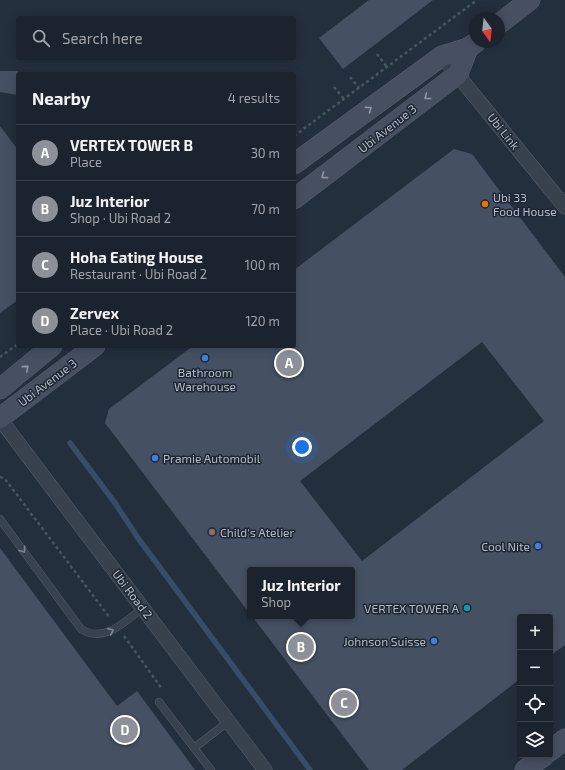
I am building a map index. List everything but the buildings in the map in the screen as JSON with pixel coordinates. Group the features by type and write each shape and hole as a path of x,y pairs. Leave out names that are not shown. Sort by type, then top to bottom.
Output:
{"street":[{"path":"505,19 530,0"},
{"name":"Ubi Avenue 3","path":"296,163 442,56 469,46"},
{"name":"Ubi Avenue 3","path":"296,197 458,74 471,48"},
{"name":"Ubi Link","path":"442,56 565,207"},
{"name":"Ubi Avenue 3","path":"0,389 50,348"},
{"name":"Ubi Avenue 3","path":"0,419 91,348"},
{"name":"Ubi Road 2","path":"0,419 144,607 265,770"},
{"path":"553,749 565,739"},
{"path":"526,770 541,758"}],"lane":[{"path":"0,519 81,630 90,635 101,635 118,627 144,607"},
{"path":"159,702 211,770"},
{"path":"194,748 228,721"}],"path":[{"path":"296,135 477,0"},
{"path":"377,54 387,67"},
{"path":"350,77 359,88"},
{"path":"334,87 344,99"},
{"path":"0,357 16,345"}],"waterway":[{"path":"70,443 115,503 138,538 310,770"}],"place":[{"name":"Ubi 33 Food House","path":"485,204"},
{"name":"Bathroom Warehouse","path":"205,358"},
{"name":"VERTEX TOWER B","path":"289,363"},
{"name":"Pramie Automobil","path":"155,458"},
{"name":"Child's Atelier","path":"212,532"},
{"name":"Cool Nite","path":"538,546"},
{"name":"VERTEX TOWER A","path":"467,608"},
{"name":"Johnson Suisse","path":"434,641"},
{"name":"Juz Interior","path":"301,647"},
{"name":"Hoha Eating House","path":"344,703"},
{"name":"Zervex","path":"125,730"}]}
